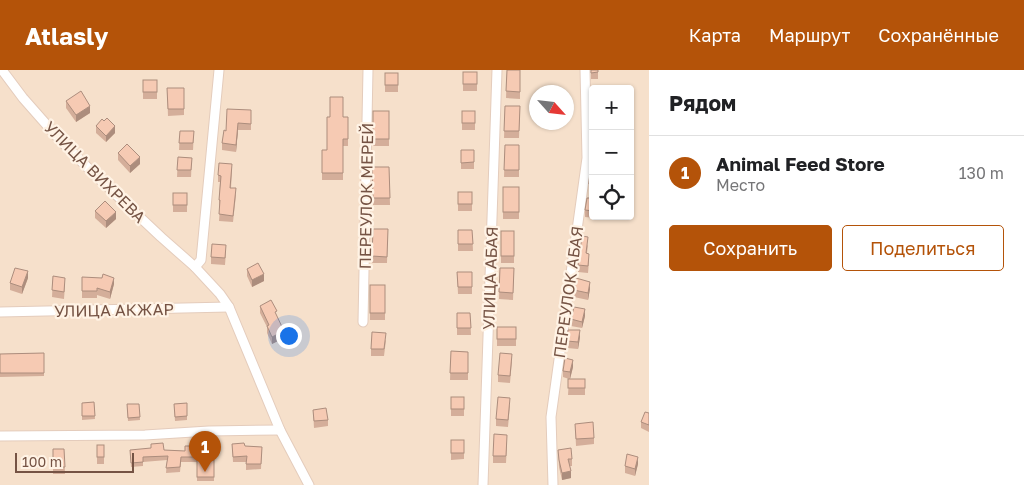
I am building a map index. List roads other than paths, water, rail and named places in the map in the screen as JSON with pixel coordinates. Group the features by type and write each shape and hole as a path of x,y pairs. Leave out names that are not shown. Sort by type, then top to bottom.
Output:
{"street":[{"name":"УЛИЦА ВИХРЕВА","path":"2,70 23,98 60,140 195,267 220,294 229,307 280,430 309,485"},
{"path":"195,267 201,260 219,70"},
{"name":"ПЕРЕУЛОК МЕРЕЙ","path":"363,322 368,70"},
{"name":"УЛИЦА АБАЯ","path":"483,485 497,70"},
{"name":"ПЕРЕУЛОК АБАЯ","path":"553,485 551,417 587,158 585,70"},
{"name":"УЛИЦА АКЖАР","path":"0,312 229,307"},
{"path":"0,436 280,430"}],"place":[{"name":"Animal Feed Store","path":"205,472"}]}
